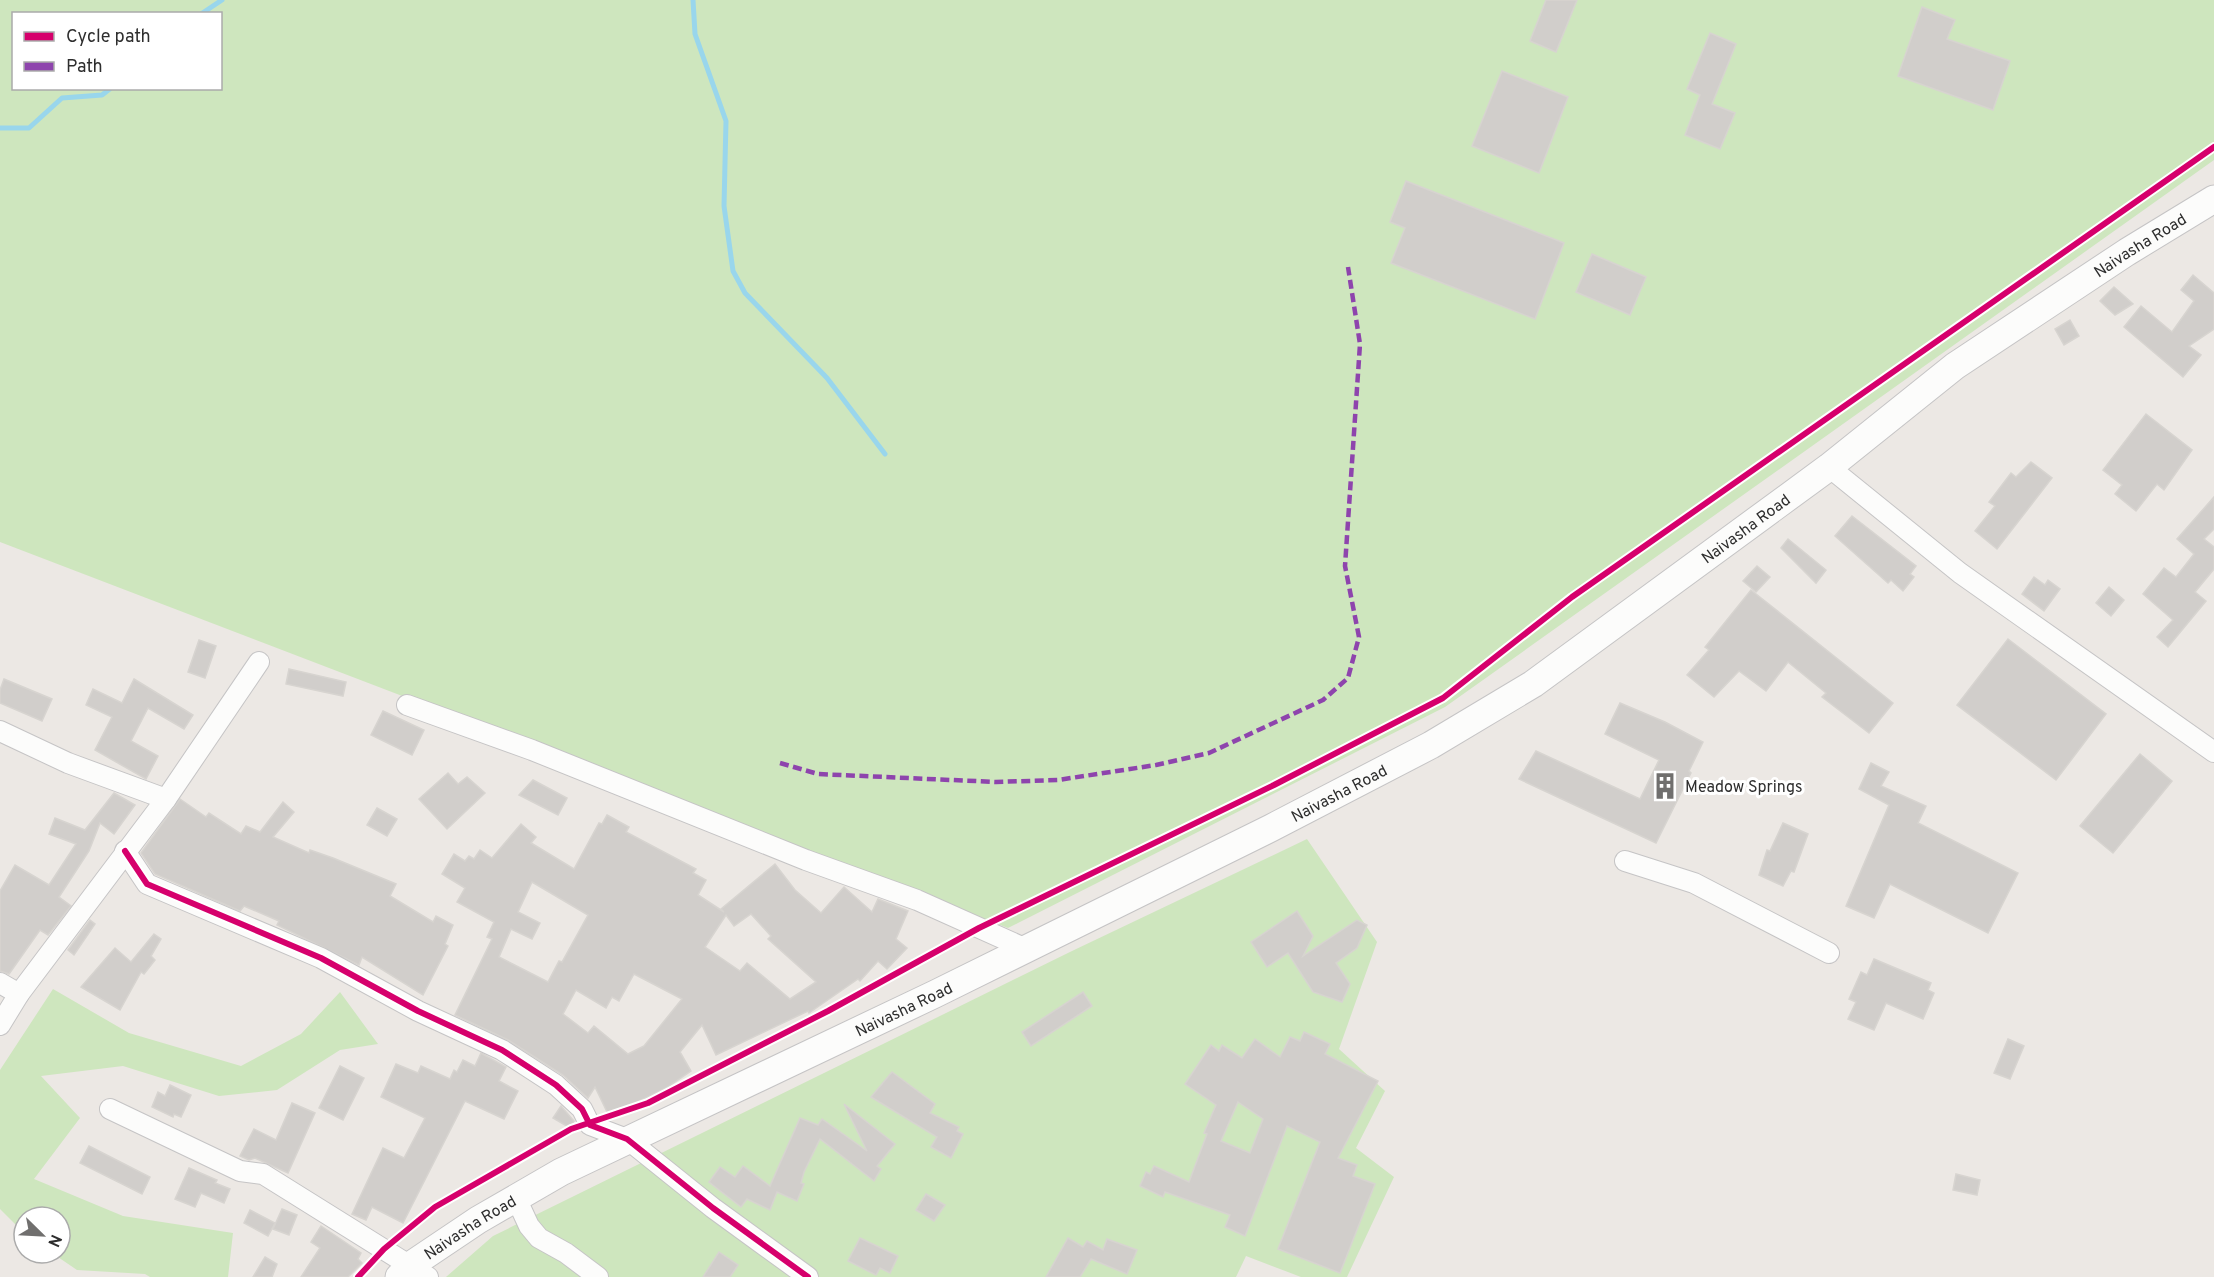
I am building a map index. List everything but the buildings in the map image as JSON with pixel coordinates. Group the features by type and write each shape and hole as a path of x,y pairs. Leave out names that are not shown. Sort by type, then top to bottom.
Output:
{"main road":[{"name":"Naivasha Road","path":"412,1273 516,1198 627,1139 935,994 1024,948 1271,828 1431,745 1523,690 1829,467 1955,366 2214,199"}],"street":[{"path":"1829,467 1960,573 2214,752"},
{"path":"0,1025 19,994 166,798 259,662"},
{"path":"407,705 532,750 806,860 917,900 1024,948"},
{"path":"0,731 68,763 166,798"},
{"path":"125,851 147,884 321,958 418,1011 502,1050 556,1084 582,1109 590,1125 627,1139 713,1208 808,1277"},
{"path":"1625,861 1694,883 1829,953"},
{"path":"0,983 19,994"},
{"path":"110,1108 240,1171 263,1174 412,1273"},
{"path":"516,1198 529,1226 539,1238 566,1253 598,1277"}],"green space":[{"path":"0,0 2214,0 2214,160 1445,707 1008,928 0,542"},
{"path":"1307,839 1377,942 1339,1049 1385,1091 1356,1148 1394,1177 1347,1277 1301,1277 1246,1256 1236,1277 446,1277 493,1236 1072,951"},
{"path":"53,989 129,1033 241,1066 301,1034 340,992 378,1044 340,1050 277,1090 219,1096 123,1066 41,1076 80,1118 34,1179 123,1216 233,1233 228,1277 150,1277 145,1274 77,1270 70,1265 72,1265 72,1205 12,1205 12,1221 0,1209 0,1070"}],"waterway":[{"path":"204,12 222,0"},
{"path":"693,0 695,34 726,121 724,206 733,271 745,293 827,378 885,454"},
{"path":"0,128 29,128 62,98 102,95 108,90"}],"marked path":[{"path":"780,763 818,774 996,782 1058,780 1156,765 1209,753 1323,700 1348,678 1359,637 1345,566 1360,344 1348,267"}],"cycle path":[{"path":"358,1277 384,1249 435,1207 571,1129 648,1103 828,1011 979,928 1274,785 1443,698 1572,597 2214,147"},
{"path":"125,851 147,884 321,958 418,1011 502,1050 556,1085 582,1109 590,1125 627,1139 713,1208 808,1277"}],"place":[{"name":"Meadow Springs","path":"1665,786"}]}
